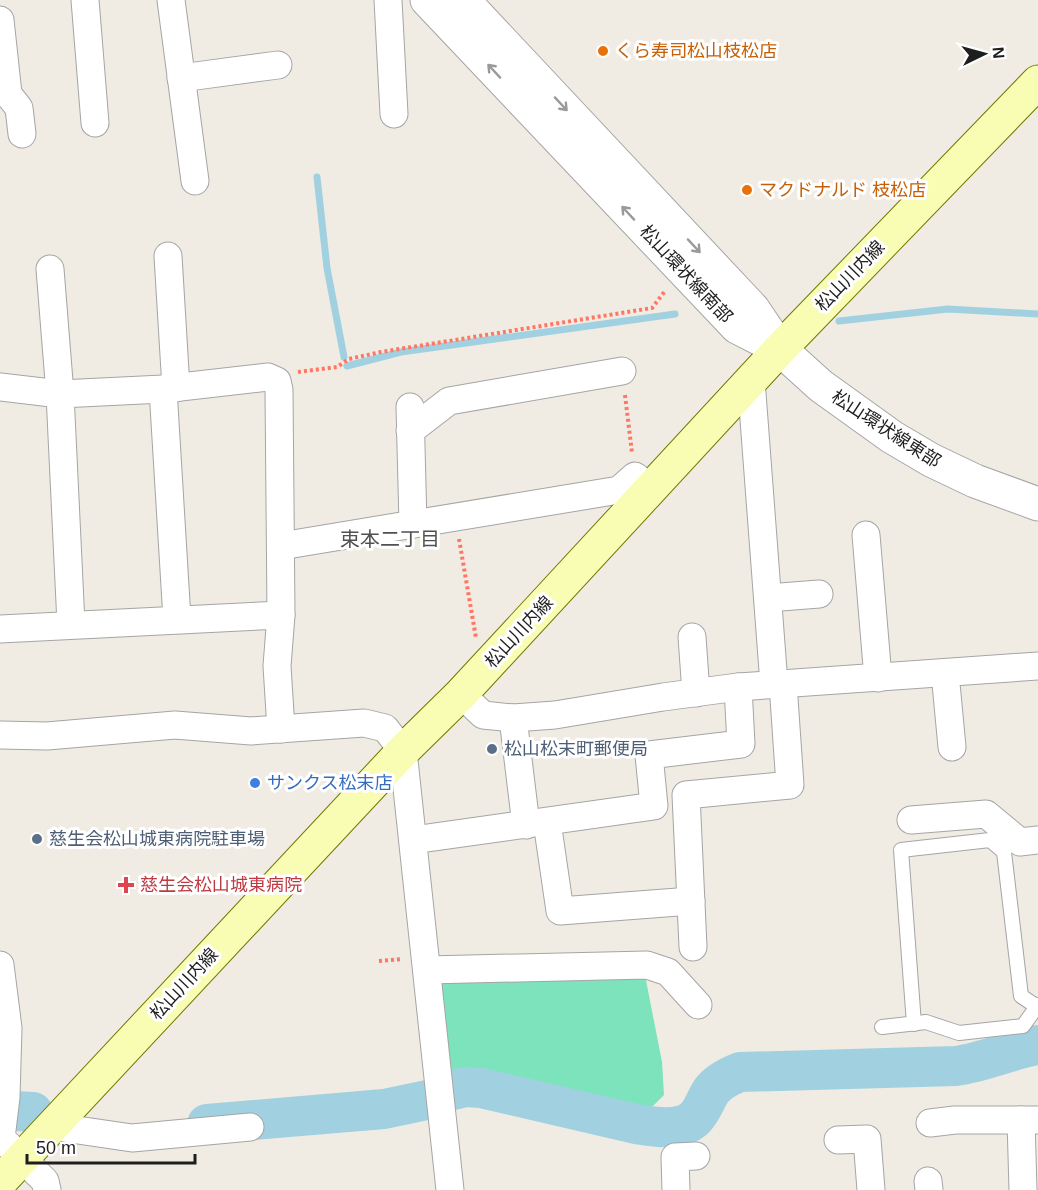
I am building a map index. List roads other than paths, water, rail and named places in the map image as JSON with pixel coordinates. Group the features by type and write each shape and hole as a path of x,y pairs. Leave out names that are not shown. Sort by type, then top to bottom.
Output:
{"main road":[{"name":"松山川内線","path":"0,1182 403,751 461,694 644,483 751,380 1038,82"}],"street":[{"path":"85,0 87,108"},
{"path":"171,0 195,181"},
{"path":"388,0 394,114"},
{"name":"松山環状線南部","path":"427,0 736,327 780,349"},
{"name":"松山環状線南部","path":"463,0 753,309 780,349"},
{"path":"0,20 8,94 19,108 22,134"},
{"path":"182,78 278,65"},
{"path":"168,256 177,619"},
{"path":"50,269 60,394 71,624"},
{"name":"松山環状線東部","path":"780,349 821,386 892,437 930,460 975,481 1038,504"},
{"path":"413,524 410,419 449,401 622,371"},
{"path":"0,387 60,394 170,388 268,377 277,381 281,546 277,666 281,729"},
{"path":"693,946 686,795 790,785 768,598 751,380"},
{"path":"281,546 619,490 644,483"},
{"path":"866,535 878,678"},
{"path":"768,598 819,594"},
{"path":"0,629 280,615"},
{"path":"693,637 696,693"},
{"path":"461,694 483,715 513,718 555,715 738,687 1038,666"},
{"path":"945,673 952,747"},
{"path":"412,840 654,807 649,755 741,744 738,687"},
{"path":"513,718 536,824 560,911 691,901"},
{"path":"0,735 47,736 175,725 251,731 364,723 385,728 403,751 450,1190"},
{"path":"911,820 986,814 1020,842 1038,840"},
{"path":"0,965 8,1028 6,1097 1,1138 45,1181 47,1190"},
{"path":"426,970 647,965 668,972 698,1005"},
{"path":"930,1123 955,1120 1029,1120 1028,1187"},
{"path":"56,1121 64,1128 132,1138 250,1126"},
{"path":"838,1140 876,1138 871,1190"},
{"path":"676,1190 675,1157 696,1156"}],"lane":[{"path":"882,1027 914,1024 926,1022 959,1033 1023,1026 1037,1006 1021,996 1004,852 990,840 901,850 914,1024"}],"waterway":[{"path":"317,177 327,268 344,357"},
{"path":"839,321 948,309 1038,314"},
{"path":"347,366 401,352 675,314"},
{"path":"449,1091 465,1087 481,1088 636,1124 675,1127 695,1118 715,1087 740,1072 956,1066 1038,1045"},
{"path":"207,1124 384,1109 427,1100"},
{"path":"15,1111 33,1112"}],"place":[{"name":"くら寿司松山枝松店","path":"603,51"},
{"name":"マクドナルド 枝松店","path":"747,190"},
{"name":"松山松末町郵便局","path":"492,749"},
{"name":"サンクス松末店","path":"255,783"},
{"name":"慈生会松山城東病院駐車場","path":"37,839"},
{"name":"慈生会松山城東病院","path":"126,885"}],"district":[{"name":"束本二丁目","path":"390,539"}]}
